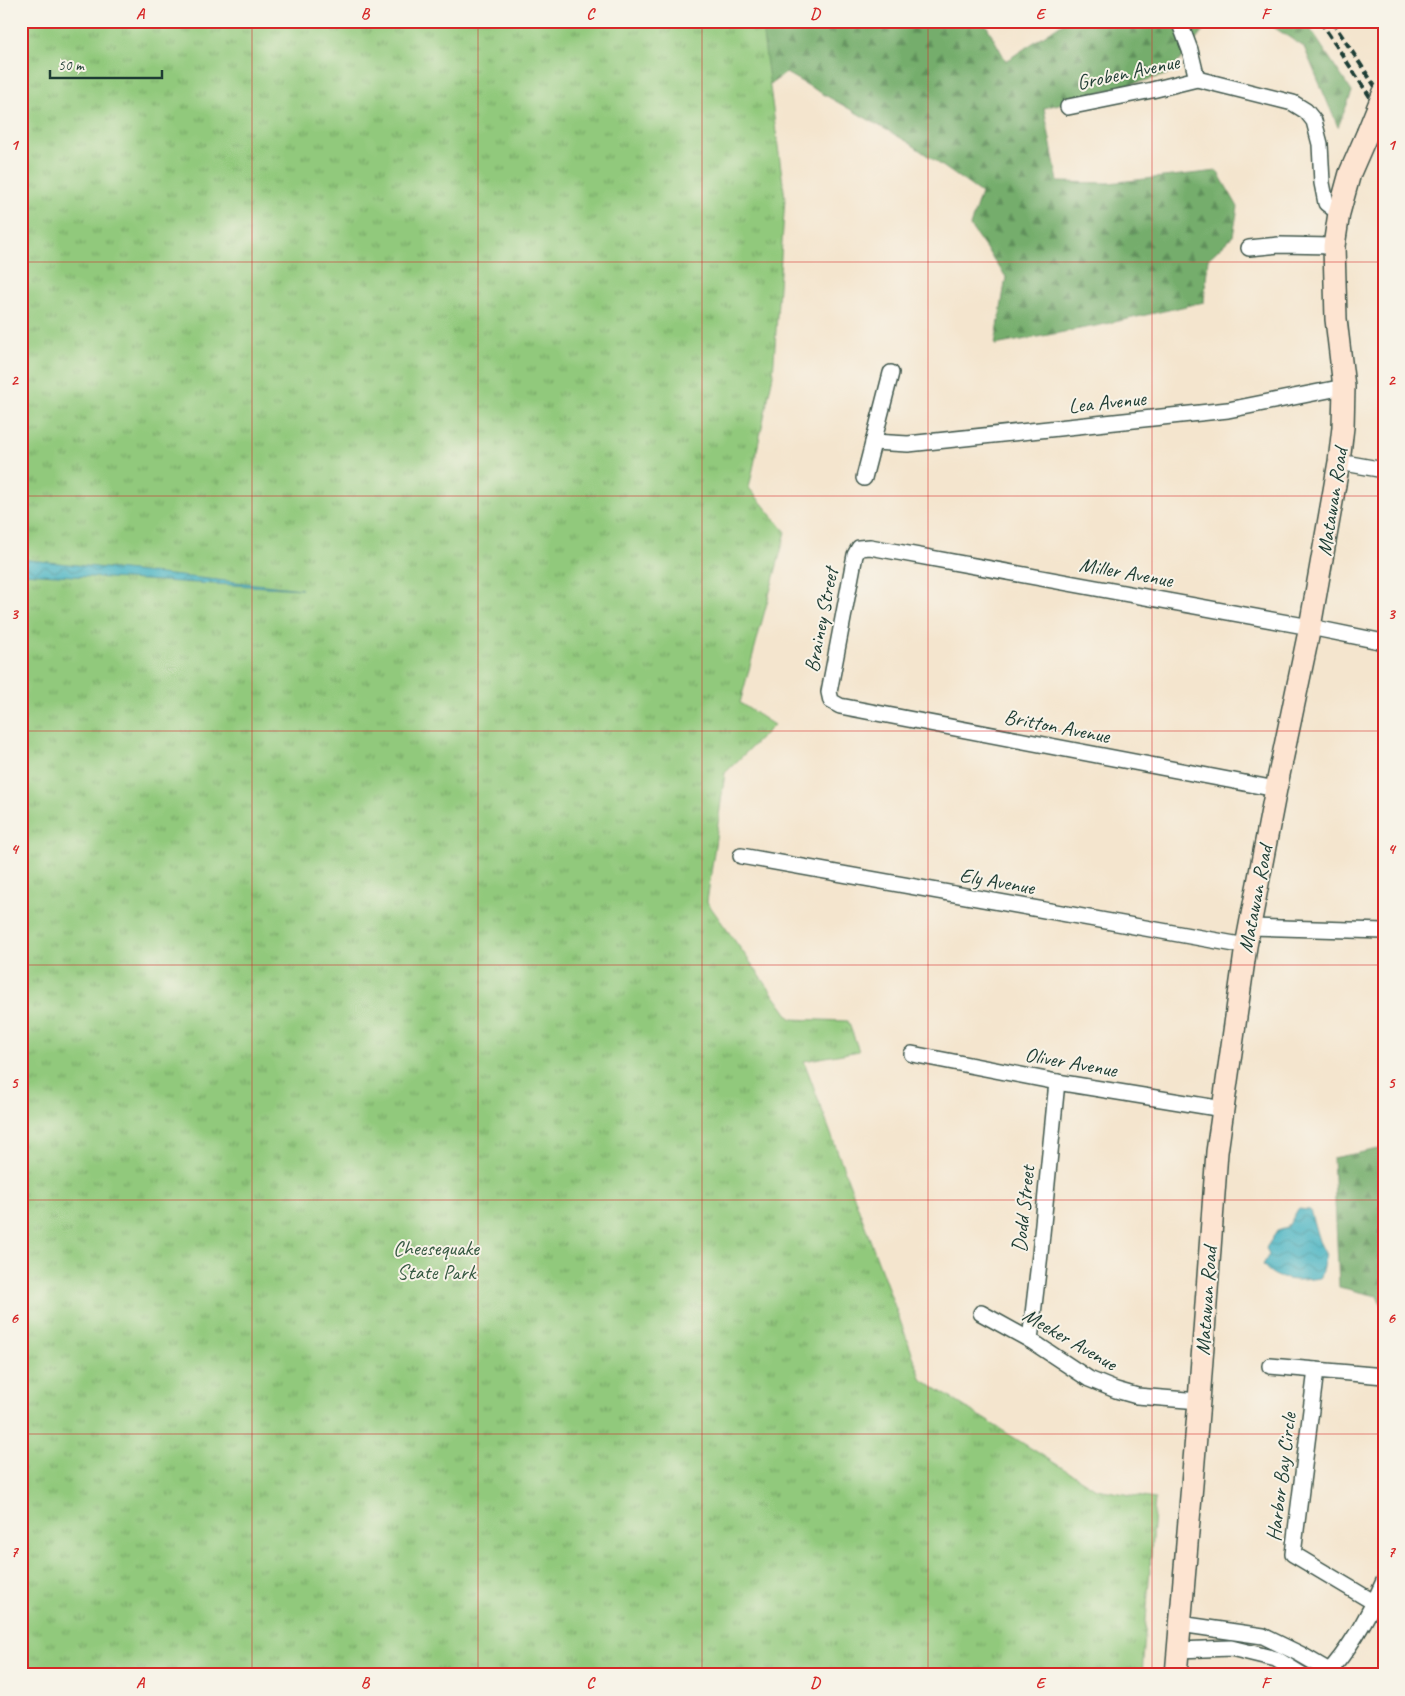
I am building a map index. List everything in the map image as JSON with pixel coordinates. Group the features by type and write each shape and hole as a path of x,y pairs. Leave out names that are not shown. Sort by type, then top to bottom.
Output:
{"main road":[{"name":"Matawan Road","path":"1176,1675 1199,1401 1217,1152 1248,936 1310,627 1344,427 1344,387 1336,319 1334,246 1339,213 1350,173 1384,92"}],"street":[{"name":"Groben Avenue","path":"1068,107 1152,90 1197,78 1190,50 1179,21"},
{"path":"1197,78 1293,103 1306,111 1314,121 1320,144 1322,183 1326,203 1339,213"},
{"path":"1249,248 1279,245 1334,246"},
{"path":"864,478 891,373"},
{"name":"Lea Avenue","path":"873,442 908,444 1228,410 1344,387"},
{"path":"1339,462 1384,470"},
{"name":"Miller Avenue","path":"859,548 870,548 1384,642"},
{"name":"Brainey Street","path":"831,701 829,692 855,555 859,548"},
{"name":"Britton Avenue","path":"831,701 840,706 1276,789"},
{"name":"Ely Avenue","path":"741,856 1248,936 1384,930"},
{"name":"Oliver Avenue","path":"912,1054 1057,1082 1223,1109"},
{"name":"Dodd Street","path":"1030,1340 1057,1082"},
{"name":"Meeker Avenue","path":"981,1313 1030,1340 1088,1379 1137,1396 1199,1401"},
{"path":"1270,1366 1384,1376"},
{"name":"Harbor Bay Circle","path":"1316,1370 1293,1554 1374,1603"},
{"path":"1180,1624 1263,1636 1331,1673 1344,1656 1374,1603 1384,1581"},
{"path":"1178,1650 1231,1648 1276,1660 1302,1675"}],"green space":[{"name":"Cheesequake State Park","path":"21,21 761,21 785,198 773,375 749,488 786,532 740,703 774,725 725,773 707,902 791,1019 848,1021 859,1051 804,1061 922,1380 1096,1489 1155,1499 1142,1675 21,1675"},
{"path":"551,21 984,21 1006,61 1066,21 1211,21 1169,74 1044,108 1058,182 1109,183 1217,171 1238,207 1233,236 1208,259 1204,302 1101,325 995,345 1006,277 970,226 981,193 908,142 786,73 723,118"},
{"path":"1264,21 1305,21 1352,92 1338,127 1304,47"},
{"path":"1384,1148 1384,1313 1377,1296 1339,1287 1333,1158"}],"water":[{"path":"21,559 302,589 21,573"},
{"path":"1298,1209 1310,1210 1319,1241 1326,1255 1320,1278 1296,1280 1282,1278 1269,1271 1263,1265 1269,1254 1266,1248 1277,1231 1287,1228"}],"railway":[{"path":"1320,21 1384,118"},
{"path":"1332,21 1384,100"}]}
